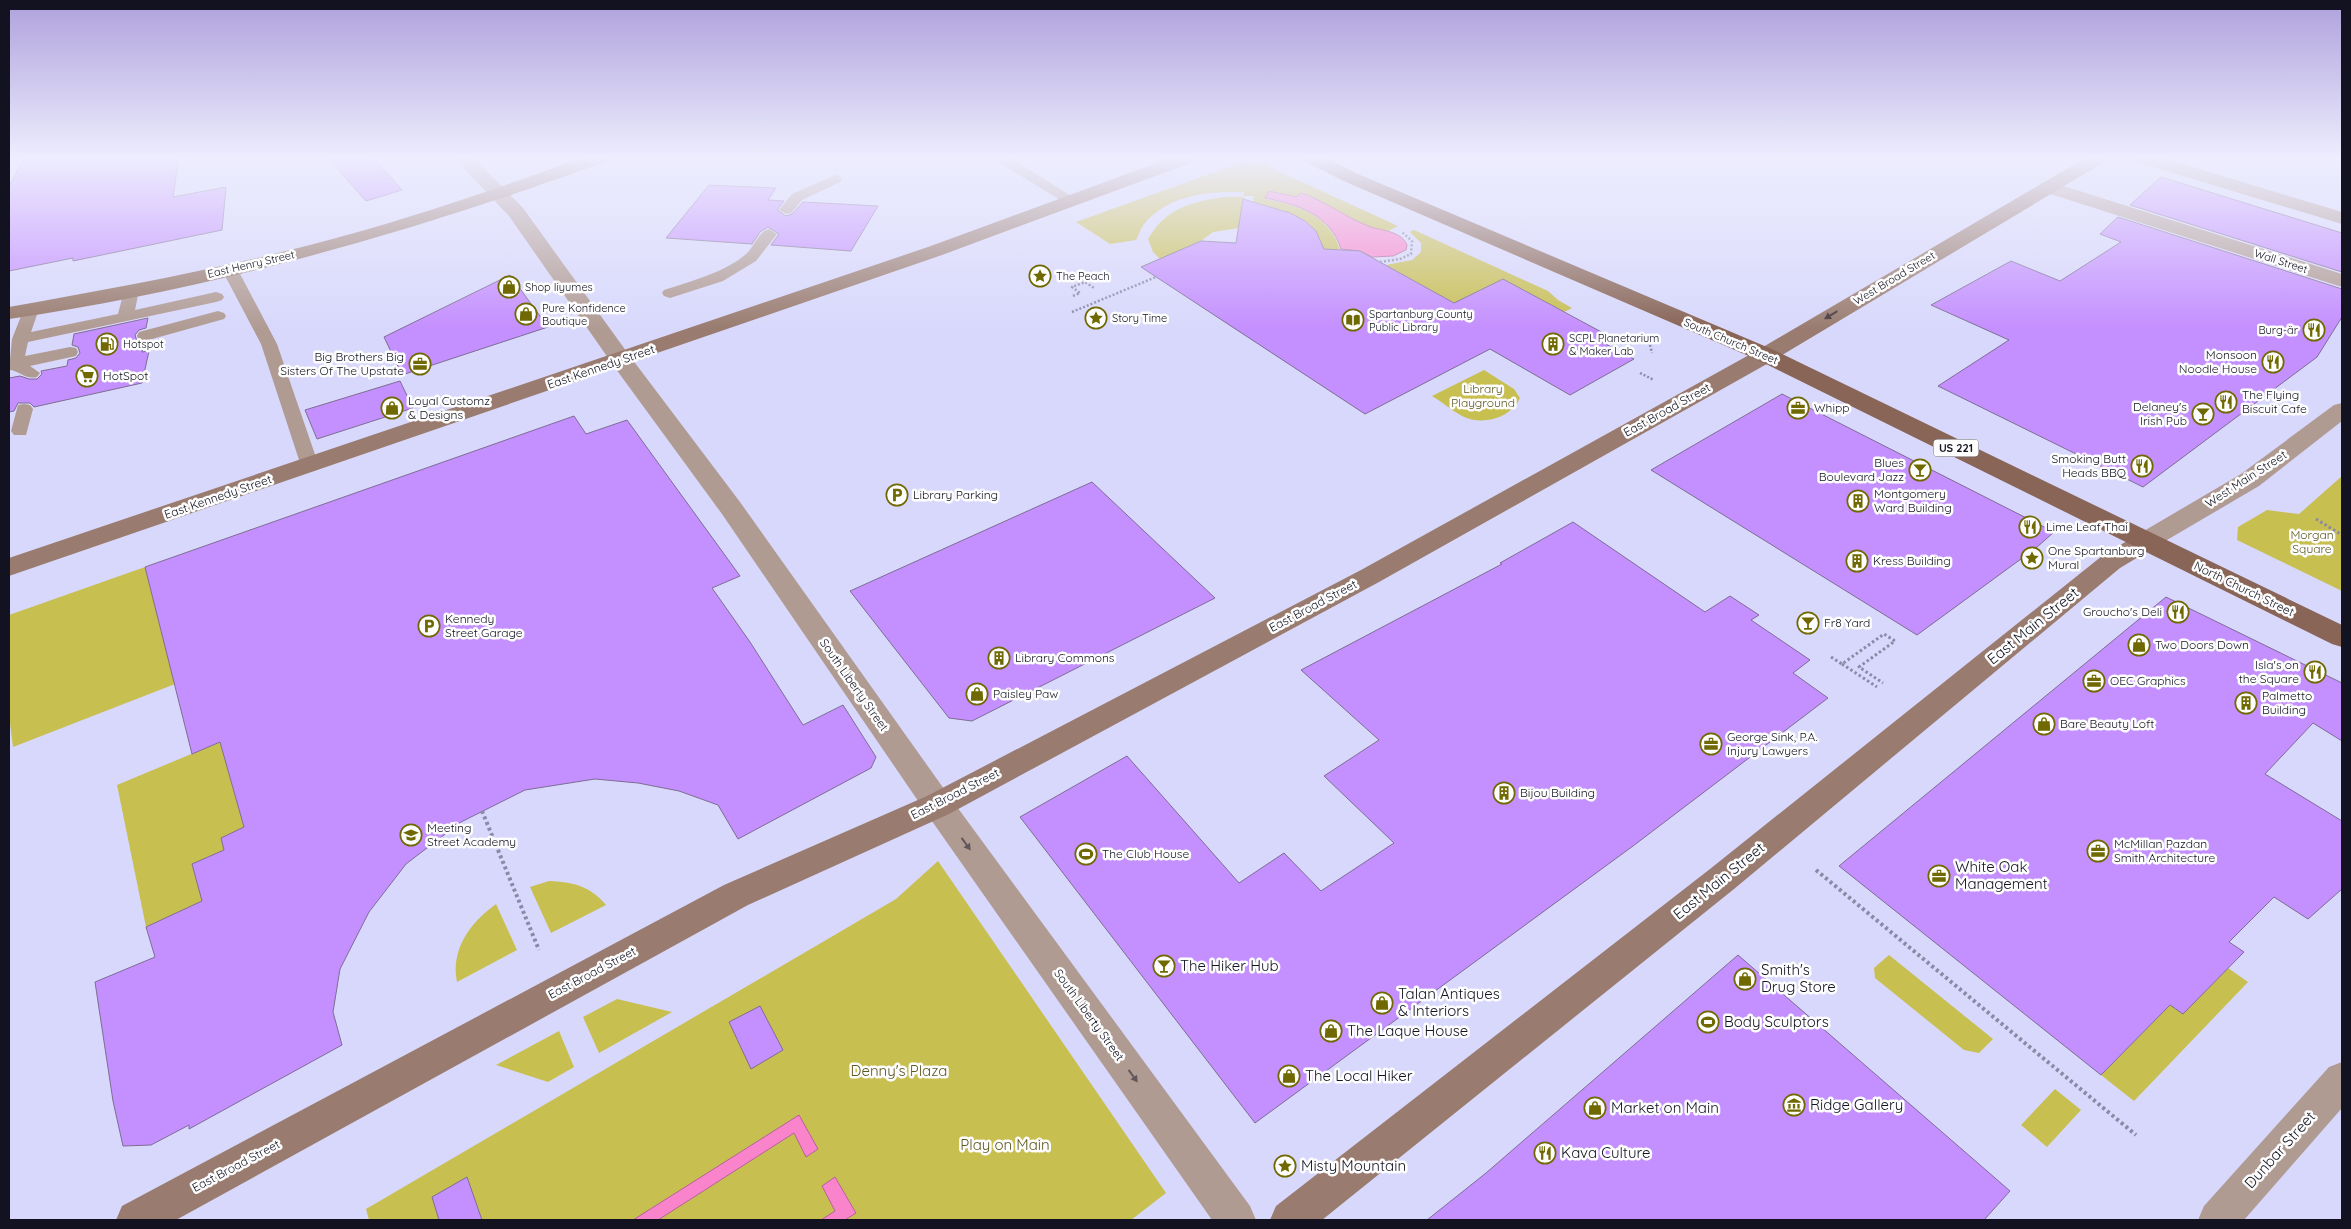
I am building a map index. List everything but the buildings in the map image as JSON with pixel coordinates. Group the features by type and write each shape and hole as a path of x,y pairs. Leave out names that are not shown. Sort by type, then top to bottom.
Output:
{"main road":[{"name":"South Church Street","path":"1437,214 1766,355 2146,541"},
{"name":"North Church Street","path":"2146,541 2342,637"}],"street":[{"name":"East Henry Street","path":"9,313 230,270 360,237 433,214"},
{"name":"South Liberty Street","path":"518,214 621,360 731,508 938,805 1236,1220"},
{"name":"East Kennedy Street","path":"9,567 621,360 935,252 1036,214"},
{"name":"West Broad Street","path":"1766,355 2002,214"},
{"name":"Wall Street","path":"2134,214 2342,281"},
{"path":"2330,214 2342,218"},
{"name":"East Broad Street","path":"136,1220 736,895 938,805 1370,576 1766,355"},
{"name":"West Main Street","path":"2146,541 2250,480 2342,410"},
{"name":"East Main Street","path":"1290,1220 1722,879 2111,562 2146,541"},
{"name":"Dunbar Street","path":"2218,1220 2342,1080"}],"lane":[{"path":"670,293 717,278 751,258 769,234"},
{"path":"230,270 268,344 310,466"},
{"path":"126,317 132,290"},
{"path":"20,339 216,297"},
{"path":"12,364 31,309"},
{"path":"145,336 218,316"},
{"path":"12,364 70,352"},
{"path":"12,364 31,373"},
{"path":"20,430 24,409"}],"path":[{"path":"1380,262 1400,259 1411,254 1414,246 1413,240 1402,232"},
{"path":"1072,312 1156,277"},
{"path":"1073,296 1080,293 1072,287 1085,282 1094,288"},
{"path":"1649,341 1652,353"},
{"path":"1640,373 1654,380"},
{"path":"2316,519 2342,535"},
{"path":"1842,664 1884,634 1895,641 1859,667 1883,683"},
{"path":"1831,657 1877,688"},
{"path":"482,811 539,950"},
{"path":"1816,870 2136,1135"}],"green space":[{"path":"1097,214 1155,214 1144,225 1136,240 1110,244 1076,222"},
{"path":"1169,214 1241,214 1239,228 1213,232 1201,241 1160,259 1153,252 1148,239"},
{"path":"1291,214 1312,214 1321,220 1329,228 1340,250 1321,249 1319,237 1313,228"},
{"path":"1337,214 1373,214 1398,226 1388,231 1372,228"},
{"path":"1414,230 1548,291 1558,300 1572,308 1564,312 1454,303 1386,265 1412,260 1421,252 1421,243 1410,232"},
{"name":"Library Playground","path":"1484,370 1514,389 1520,398 1510,411 1503,416 1487,420 1470,419 1458,414 1432,396"},
{"name":"Morgan Square","path":"2342,476 2342,591 2237,540 2238,527 2267,510 2299,514"},
{"path":"145,567 175,684 13,747 9,716 9,615"},
{"path":"220,742 244,827 221,838 224,850 192,864 202,901 146,927 117,785"},
{"name":"Denny's Plaza","path":"938,861 1166,1193 1131,1220 369,1220 366,1209 896,899"},
{"path":"549,881 566,882 580,886 594,893 606,905 551,933 530,887"},
{"path":"496,904 517,950 457,982 457,958 464,937 478,919"},
{"path":"1889,955 1993,1039 1979,1053 1964,1050 1875,978 1874,968"},
{"path":"2228,968 2248,982 2134,1101 2101,1075 2170,1005 2183,1014"},
{"path":"617,999 672,1012 599,1053 583,1017"},
{"path":"559,1031 574,1067 548,1082 496,1065"},
{"path":"2055,1089 2081,1110 2047,1147 2021,1125"}],"shaded area":[{"path":"1313,214 1345,214 1371,227 1396,234 1404,240 1407,245 1406,250 1393,256 1372,257 1360,251 1341,249 1336,237 1321,220"},
{"path":"799,1115 818,1149 806,1157 794,1133 658,1220 633,1220"},
{"path":"835,1177 856,1213 845,1220 821,1220 835,1211 822,1186"}],"place":[{"name":"The Peach","path":"1040,276"},
{"name":"Shop Iiyumes","path":"509,287"},
{"name":"Pure Konfidence Boutique","path":"526,314"},
{"name":"Story Time","path":"1096,318"},
{"name":"Spartanburg County Public Library","path":"1353,320"},
{"name":"Burg-är","path":"2314,330"},
{"name":"Hotspot","path":"107,344"},
{"name":"SCPL Planetarium & Maker Lab","path":"1553,344"},
{"name":"Monsoon Noodle House","path":"2273,362"},
{"name":"Big Brothers Big Sisters Of The Upstate","path":"420,364"},
{"name":"HotSpot","path":"87,376"},
{"name":"The Flying Biscuit Cafe","path":"2226,402"},
{"name":"Loyal Customz & Designs","path":"392,408"},
{"name":"Whipp","path":"1798,408"},
{"name":"Delaney's Irish Pub","path":"2203,414"},
{"name":"Smoking Butt Heads BBQ","path":"2142,466"},
{"name":"Blues Boulevard Jazz","path":"1920,470"},
{"name":"Library Parking","path":"897,495"},
{"name":"Montgomery Ward Building","path":"1858,501"},
{"name":"Lime Leaf Thai","path":"2030,527"},
{"name":"One Spartanburg Mural","path":"2032,558"},
{"name":"Kress Building","path":"1857,561"},
{"name":"Groucho's Deli","path":"2178,612"},
{"name":"Fr8 Yard","path":"1808,623"},
{"name":"Kennedy Street Garage","path":"429,626"},
{"name":"Two Doors Down","path":"2139,645"},
{"name":"Library Commons","path":"999,658"},
{"name":"Isla's on the Square","path":"2315,672"},
{"name":"OEC Graphics","path":"2094,681"},
{"name":"Paisley Paw","path":"977,694"},
{"name":"Palmetto Building","path":"2246,703"},
{"name":"Bare Beauty Loft","path":"2044,724"},
{"name":"George Sink, P.A. Injury Lawyers","path":"1711,744"},
{"name":"Bijou Building","path":"1504,793"},
{"name":"Meeting Street Academy","path":"411,835"},
{"name":"McMillan Pazdan Smith Architecture","path":"2098,851"},
{"name":"The Club House","path":"1086,854"},
{"name":"White Oak Management","path":"1939,876"},
{"name":"The Hiker Hub","path":"1164,966"},
{"name":"Smith's Drug Store","path":"1745,979"},
{"name":"Talan Antiques & Interiors","path":"1382,1003"},
{"name":"Body Sculptors","path":"1708,1022"},
{"name":"The Laque House","path":"1331,1031"},
{"name":"The Local Hiker","path":"1289,1076"},
{"name":"Ridge Gallery","path":"1794,1105"},
{"name":"Market on Main","path":"1595,1108"},
{"name":"Kava Culture","path":"1545,1153"},
{"name":"Misty Mountain","path":"1285,1166"}],"park label":[{"name":"Play on Main","path":"1005,1145"}]}
